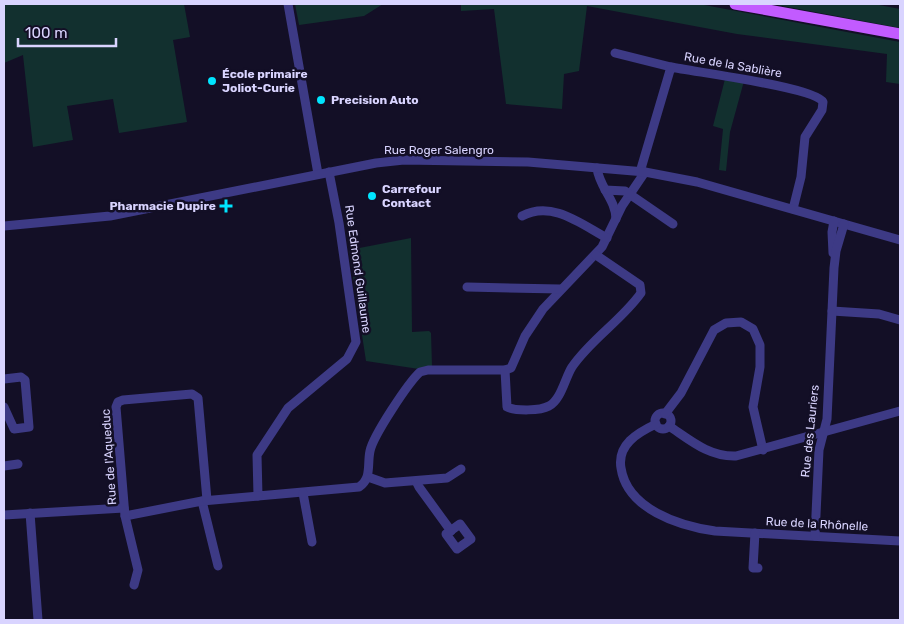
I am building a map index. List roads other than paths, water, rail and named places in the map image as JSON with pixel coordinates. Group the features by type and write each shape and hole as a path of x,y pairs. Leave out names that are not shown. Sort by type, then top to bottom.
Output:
{"main road":[{"path":"735,4 900,34"}],"street":[{"path":"288,4 318,174"},
{"name":"Rue de la Sablière","path":"614,52 698,74 734,76 776,85 821,98 822,108 805,137 801,177 793,209"},
{"name":"Rue de la Sablière","path":"505,370 512,366 531,326 560,289 596,255 607,238 642,172 671,67"},
{"name":"Rue Roger Salengro","path":"4,226 110,216 318,174 376,163 404,160 536,163 642,172 697,182 900,240"},
{"path":"597,168 599,178 614,208 616,219"},
{"name":"Rue Edmond Guillaume","path":"258,496 257,455 288,408 347,359 356,342 339,223 329,172"},
{"path":"605,190 622,190 674,224"},
{"path":"522,216 534,211 557,212 607,238"},
{"name":"Rue des Lauriers","path":"834,221 832,232 834,268"},
{"name":"Rue des Lauriers","path":"815,536 819,450 827,419 834,268 836,251 844,224"},
{"path":"4,515 74,509 125,512 204,500 356,488 364,483 368,477 370,453 374,439 420,372 431,369 505,370 507,407 539,409 548,407 556,400 567,376 580,357 627,311 641,293 639,284 596,255"},
{"path":"467,287 560,289"},
{"path":"832,310 878,314 900,320"},
{"path":"669,426 663,429 656,424 658,416 666,414 680,393 714,330 730,322 744,324 755,332 760,345 760,367 752,407 763,450"},
{"path":"4,379 21,377 26,380 30,426 26,429 14,429 4,407"},
{"name":"Rue de l'Aqueduc","path":"125,512 116,407 118,402 123,400 192,394 198,398 204,500"},
{"path":"669,426 702,448 718,455 736,456 900,411"},
{"path":"666,414 670,419 669,426"},
{"name":"Rue de la Rhônelle","path":"656,424 631,440 621,452 622,473 633,496 654,512 690,526 714,531 900,541"},
{"path":"4,466 18,464"},
{"path":"368,477 382,483 416,481 447,478 461,469"},
{"path":"416,481 451,531"},
{"path":"303,493 312,542"},
{"path":"204,500 218,566"},
{"path":"125,512 138,570 134,585"},
{"path":"30,513 38,620"},
{"name":"Rue de la Rhônelle","path":"755,533 753,568 758,568"}],"place":[{"name":"École primaire Joliot-Curie","path":"212,81"},
{"name":"Precision Auto","path":"321,100"},
{"name":"Carrefour Contact","path":"372,196"},
{"name":"Pharmacie Dupire","path":"226,206"}]}
